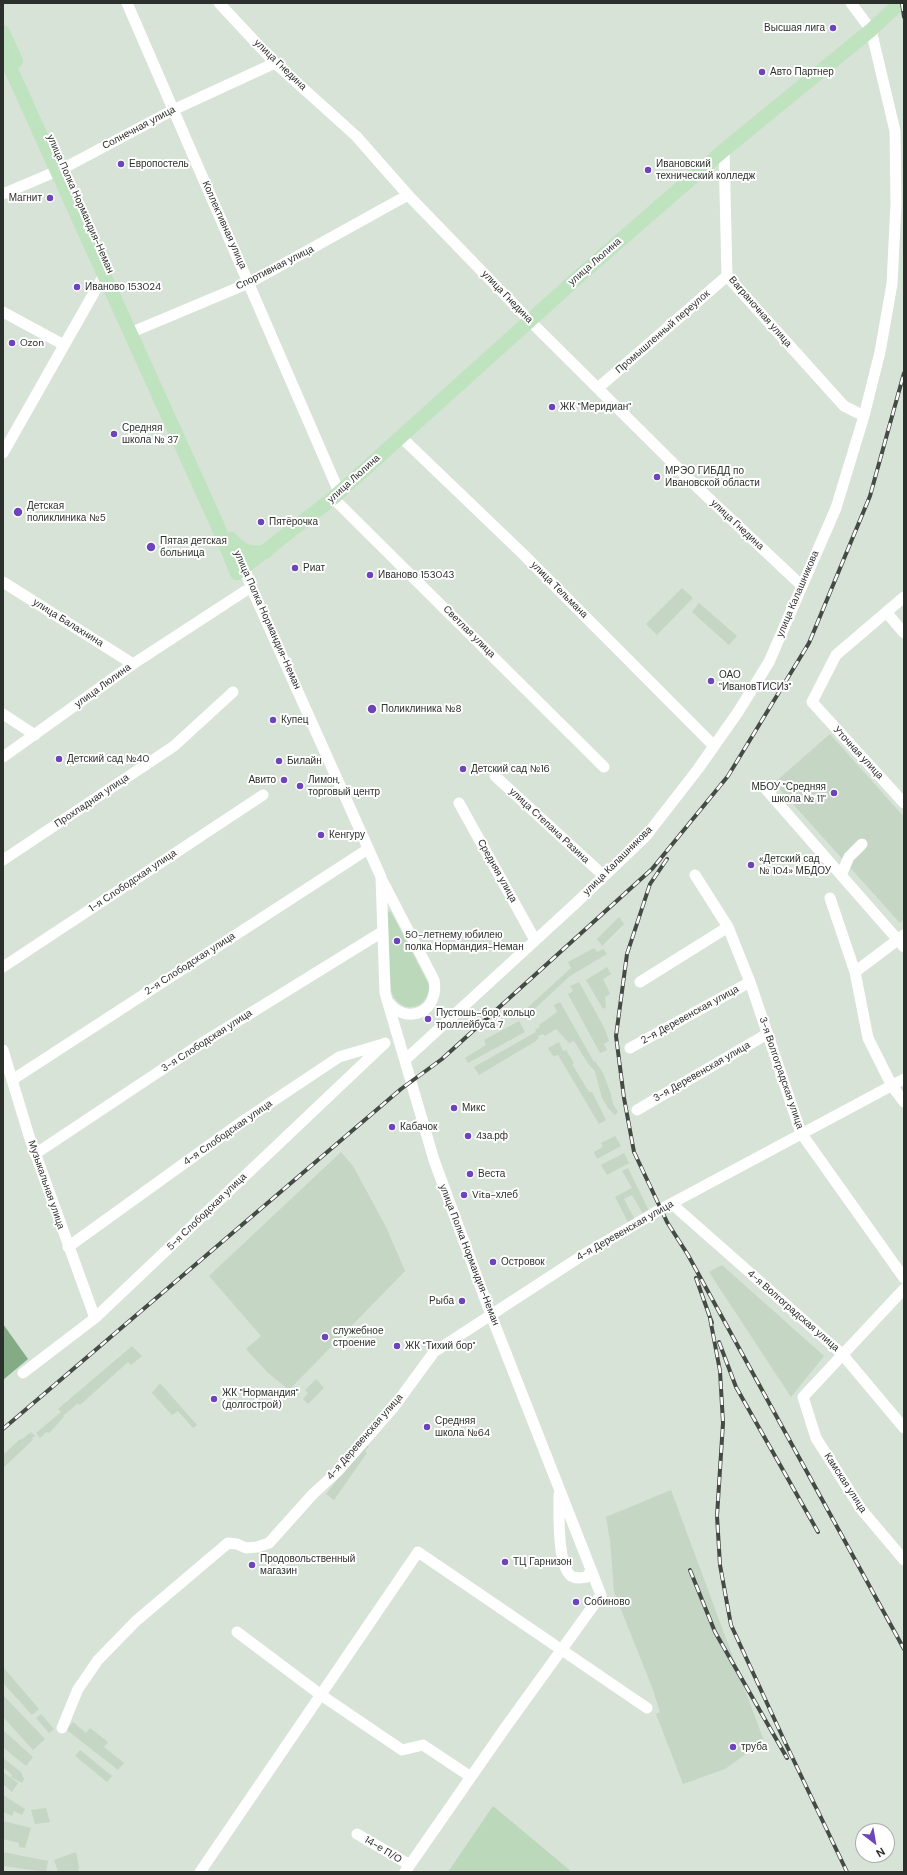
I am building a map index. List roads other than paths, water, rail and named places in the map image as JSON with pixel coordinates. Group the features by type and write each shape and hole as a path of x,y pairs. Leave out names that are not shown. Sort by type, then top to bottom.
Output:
{"main road":[{"name":"улица Люлина","path":"242,577 266,552 336,495 529,320 724,150 871,30 900,3"},
{"name":"улица Полка Нормандия-Неман","path":"3,32 60,169"},
{"name":"улица Полка Нормандия-Неман","path":"3,52 60,169 108,274 242,577"},
{"name":"улица Полка Нормандия-Неман","path":"108,274 137,330 231,538 242,577"},
{"name":"улица Люлина","path":"242,577 292,535 296,528"},
{"path":"231,538 243,550 251,552 266,552"}],"street":[{"name":"Коллективная улица","path":"127,3 249,283 336,495"},
{"name":"улица Гнедина","path":"219,3 275,63 356,136 408,195 529,320 700,490 801,585"},
{"name":"улица Калашникова","path":"405,1060 536,940 646,836 714,746 738,712 769,662 801,585 836,508 864,416 880,352 892,284 896,203 895,131 871,30 851,3"},
{"name":"Солнечная улица","path":"3,194 60,169 173,110 275,63"},
{"name":"Ваграночная улица","path":"724,150 728,276 844,406 864,416"},
{"name":"Спортивная улица","path":"137,330 249,283 408,195"},
{"path":"4,449 64,345 108,274"},
{"name":"Промышленный переулок","path":"598,388 728,276"},
{"path":"3,312 64,345"},
{"name":"улица Тельмана","path":"401,437 523,554 714,746"},
{"name":"Светлая улица","path":"336,495 604,767"},
{"name":"улица Люлина","path":"3,757 132,664 242,577"},
{"name":"улица Полка Нормандия-Неман","path":"242,577 365,850 379,889 382,905"},
{"name":"улица Полка Нормандия-Неман","path":"242,577 365,850 381,878 382,932 388,1002 434,1160 491,1316 601,1595 561,1650"},
{"name":"улица Балахнина","path":"3,582 132,664"},
{"path":"904,597 886,612 904,633"},
{"name":"Уточная улица","path":"886,612 836,655 812,702 904,803"},
{"name":"Прохладная улица","path":"3,860 174,746 233,692"},
{"path":"3,714 35,735"},
{"name":"улица Степана Разина","path":"495,776 604,876"},
{"path":"764,786 841,875 902,940 855,972"},
{"name":"1-я Слободская улица","path":"3,967 263,795"},
{"name":"Средняя улица","path":"459,803 536,940"},
{"path":"841,875 849,857 862,844"},
{"name":"2-я Слободская улица","path":"12,1080 365,850"},
{"name":"3-я Волгоградская улица","path":"695,875 728,927 750,982 801,1133 904,1278"},
{"path":"381,878 434,980 435,989 434,997 430,1005 417,1014 408,1015 400,1013 388,1002"},
{"path":"830,898 855,972 868,1038 892,1086 904,1102"},
{"path":"640,982 728,927"},
{"name":"3-я Слободская улица","path":"36,1154 199,1045 382,932"},
{"name":"2-я Деревенская улица","path":"630,1048 750,982"},
{"name":"3-я Деревенская улица","path":"637,1110 767,1034"},
{"name":"4-я Слободская улица","path":"68,1247 243,1121 339,1057 399,1039"},
{"name":"5-я Слободская улица","path":"23,1373 95,1318 385,1043"},
{"name":"Музыкальная улица","path":"3,1050 36,1154 68,1247 95,1318"},
{"name":"4-я Деревенская улица","path":"62,1728 82,1683 98,1660 136,1622 228,1543 237,1544 246,1548 257,1547 269,1543 313,1494 338,1471 393,1408 434,1352 583,1255 801,1133 904,1079"},
{"name":"4-я Волгоградская улица","path":"672,1204 842,1354 904,1428"},
{"path":"842,1354 904,1288"},
{"name":"Камская улица","path":"842,1354 803,1397 816,1438 861,1509 904,1560"},
{"path":"558,1485 561,1552 565,1567 571,1576 579,1578 586,1577 591,1570"},
{"path":"200,1872 418,1552 647,1708"},
{"path":"237,1632 321,1695 402,1750 423,1745 471,1777"},
{"path":"408,1869 561,1650"},
{"name":"14-е П/О","path":"357,1834 408,1869"}],"railway":[{"path":"902,3 904,17"},
{"path":"3,1429 401,1089 442,1059 652,869 728,776 809,643 870,496 904,373"},
{"path":"667,859 650,884 627,954 616,1036 624,1098 634,1152 667,1222 688,1255 904,1649"},
{"path":"696,1278 712,1323"},
{"path":"710,1318 720,1371 723,1423 717,1516 720,1565 731,1625 847,1872"},
{"path":"719,1342 736,1387 818,1532"},
{"path":"690,1570 715,1632 787,1758"}],"place":[{"name":"Высшая лига","path":"833,28"},
{"name":"Авто Партнер","path":"762,72"},
{"name":"Европостель","path":"121,164"},
{"name":"Ивановский технический колледж","path":"648,170"},
{"name":"Магнит","path":"50,198"},
{"name":"Иваново 153024","path":"77,287"},
{"name":"Ozon","path":"12,343"},
{"name":"ЖК \"Меридиан\"","path":"552,407"},
{"name":"Средняя школа № 37","path":"114,434"},
{"name":"МРЭО ГИБДД по Ивановской области","path":"657,477"},
{"name":"Детская поликлиника №5","path":"18,512"},
{"name":"Пятёрочка","path":"261,522"},
{"name":"Пятая детская больница","path":"151,547"},
{"name":"Риат","path":"295,568"},
{"name":"Иваново 153043","path":"370,575"},
{"name":"ОАО \"ИвановТИСИз\"","path":"711,681"},
{"name":"Поликлиника №8","path":"372,709"},
{"name":"Купец","path":"273,720"},
{"name":"Детский сад №40","path":"59,759"},
{"name":"Билайн","path":"279,761"},
{"name":"Детский сад №16","path":"463,769"},
{"name":"Авито","path":"284,780"},
{"name":"Лимон, торговый центр","path":"300,786"},
{"name":"МБОУ \"Средняя школа № 11\"","path":"834,793"},
{"name":"Кенгуру","path":"321,835"},
{"name":"«Детский сад № 104» МБДОУ","path":"751,865"},
{"name":"50-летнему юбилею полка Нормандия-Неман","path":"397,941"},
{"name":"Пустошь-бор, кольцо троллейбуса 7","path":"428,1019"},
{"name":"Микс","path":"454,1108"},
{"name":"Кабачок","path":"392,1127"},
{"name":"4за.рф","path":"468,1136"},
{"name":"Веста","path":"470,1174"},
{"name":"Vita-хлеб","path":"464,1195"},
{"name":"Островок","path":"493,1262"},
{"name":"Рыба","path":"462,1301"},
{"name":"служебное строение","path":"325,1337"},
{"name":"ЖК \"Тихий бор\"","path":"397,1346"},
{"name":"ЖК \"Нормандия\" (долгострой)","path":"214,1399"},
{"name":"Средняя школа №64","path":"427,1427"},
{"name":"ТЦ Гарнизон","path":"505,1562"},
{"name":"Продовольственный магазин","path":"252,1565"},
{"name":"Собиново","path":"576,1602"},
{"name":"труба","path":"733,1747"}]}
